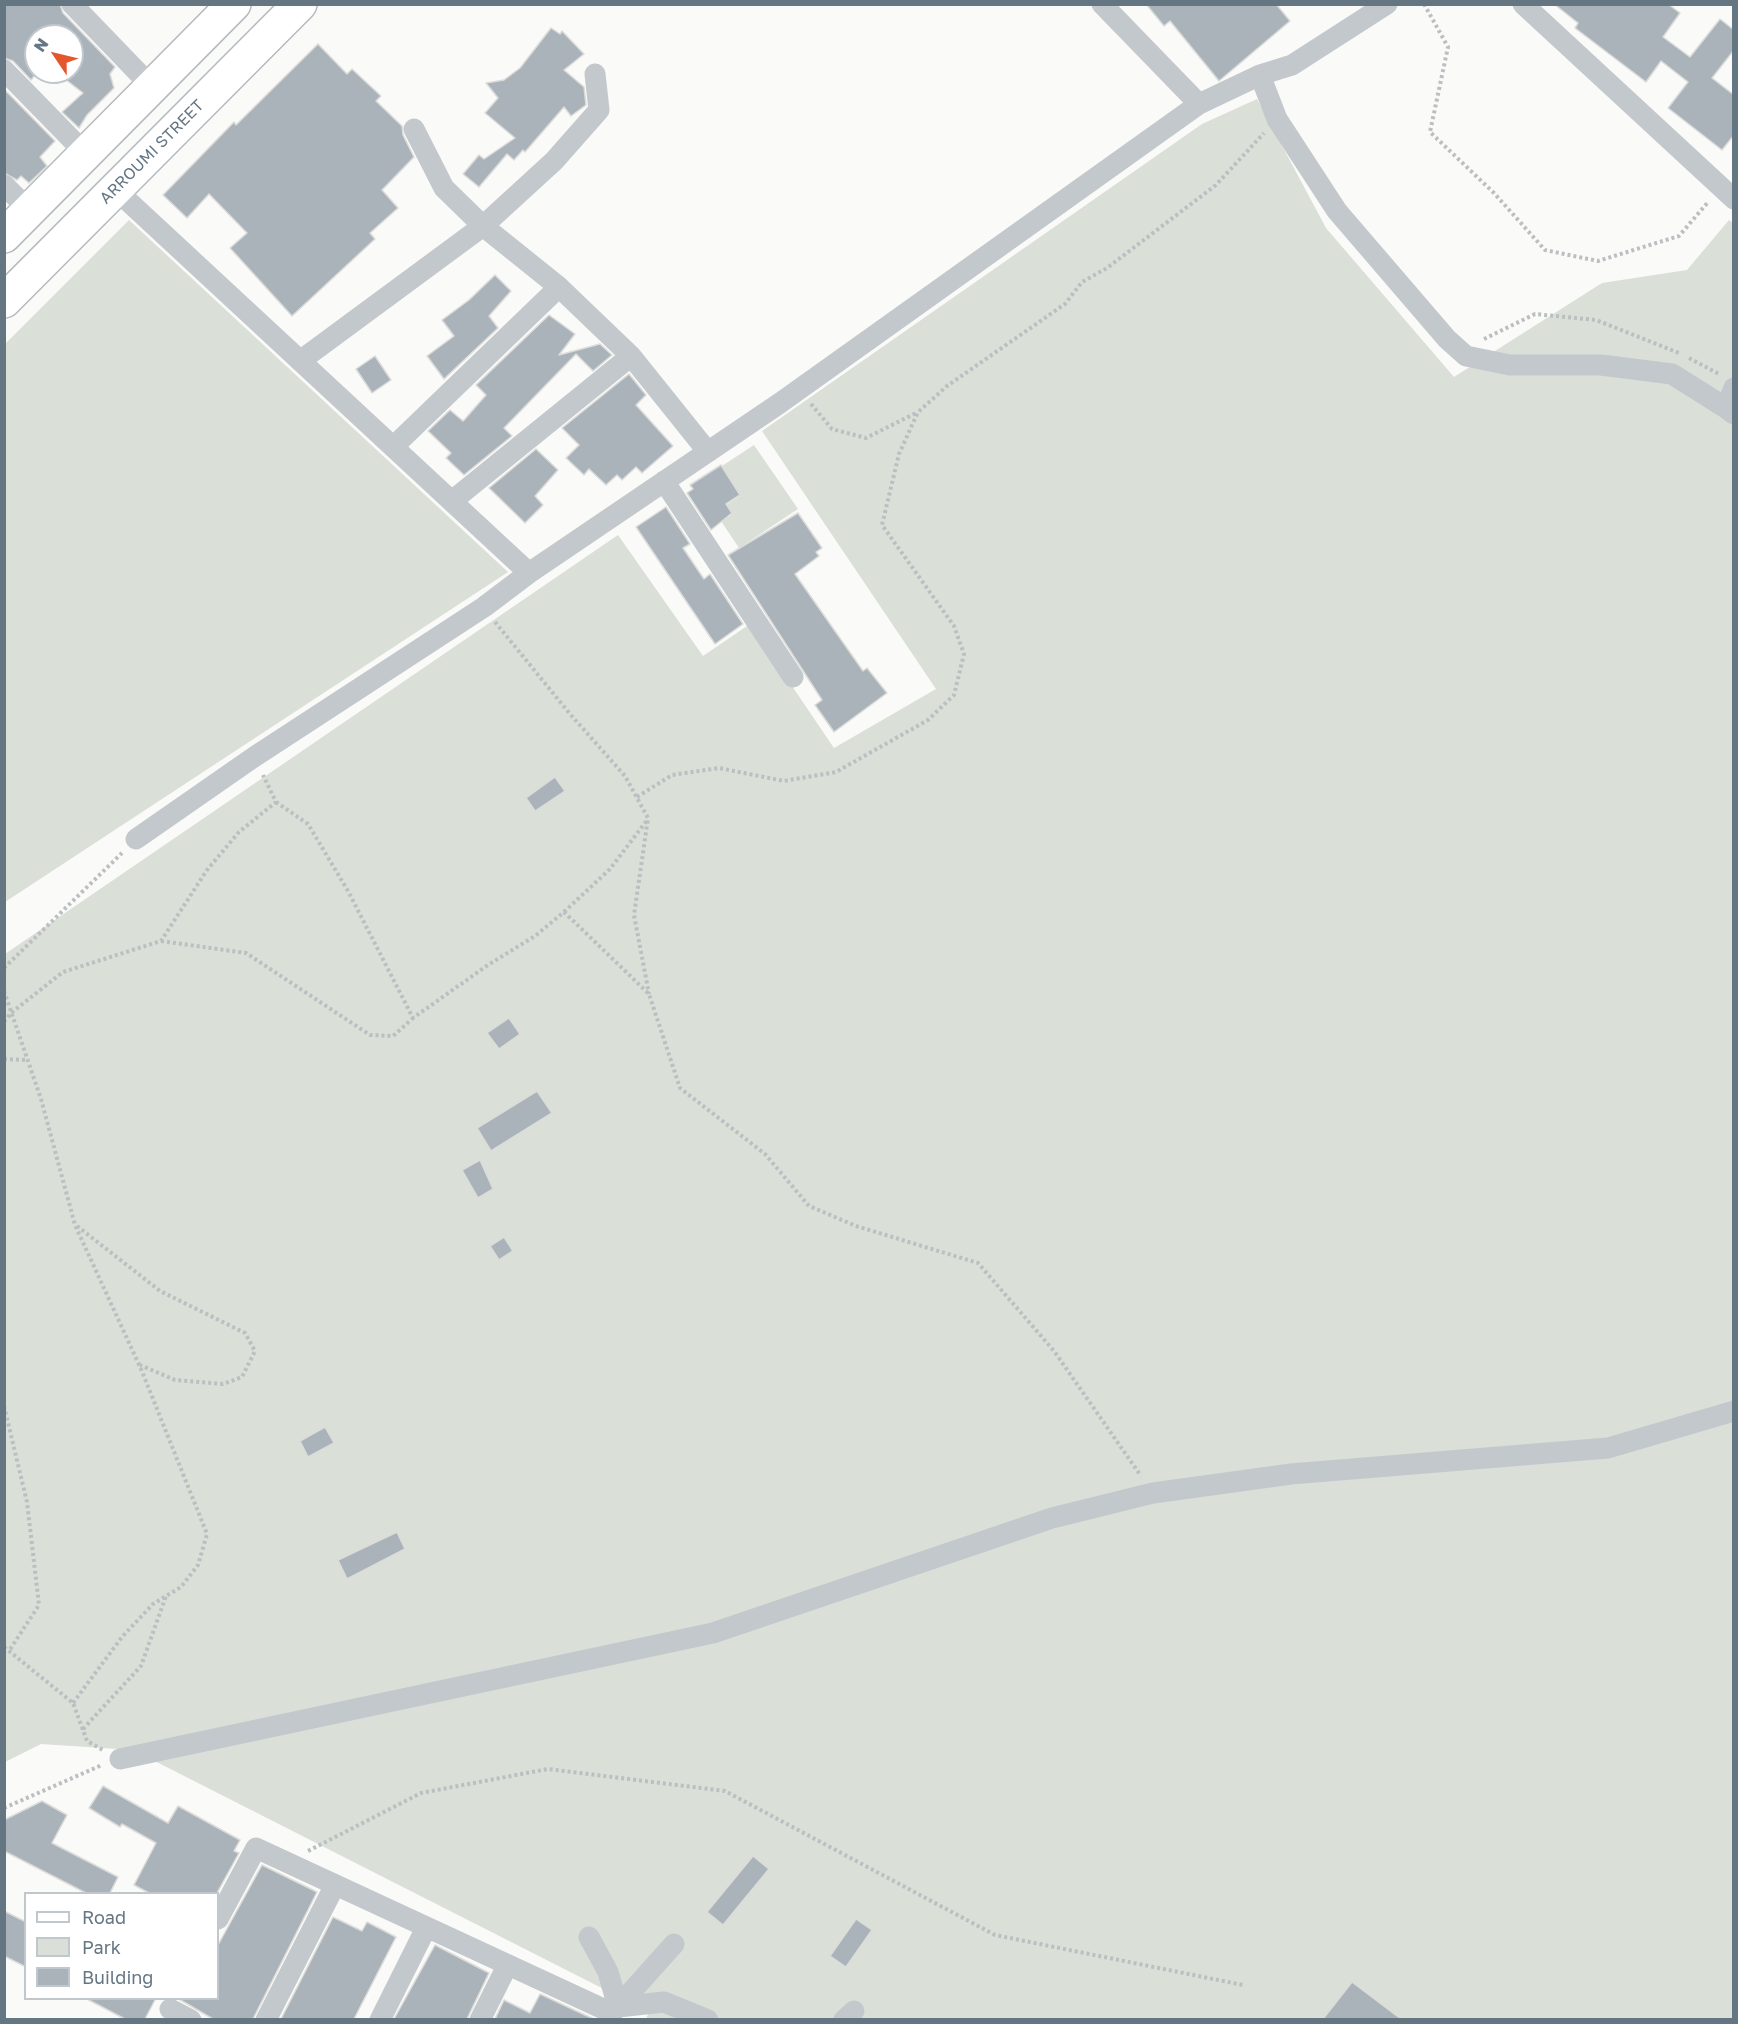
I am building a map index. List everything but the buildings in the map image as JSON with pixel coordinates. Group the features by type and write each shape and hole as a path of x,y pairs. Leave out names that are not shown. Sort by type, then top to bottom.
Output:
{"main road":[{"name":"ARROUMI STREET","path":"4,301 300,4"},
{"path":"4,236 152,87 219,9"}],"street":[{"path":"72,4 152,87"},
{"path":"1102,4 1198,104"},
{"path":"136,839 254,758 484,607 529,573 798,390 1198,104 1260,75 1292,65 1387,4"},
{"path":"1523,4 1727,193"},
{"path":"4,70 86,154"},
{"path":"300,362 483,226 554,161 599,110 595,74"},
{"path":"1260,75 1277,119 1337,211 1447,339 1466,357 1510,365 1601,365 1672,374 1730,411"},
{"path":"414,129 444,189 483,226 559,287 631,356 708,452"},
{"path":"4,185 29,210"},
{"path":"115,189 529,573"},
{"path":"393,447 559,287"},
{"path":"452,501 631,356"},
{"path":"1729,382 1730,411"},
{"path":"664,482 793,677"},
{"path":"120,1759 713,1633 1052,1518 1153,1493 1290,1474 1608,1448 1734,1411"},
{"path":"219,1917 256,1848 507,1966 613,2013 664,2002 708,2019"},
{"path":"266,2019 335,1886"},
{"path":"380,2019 426,1928"},
{"path":"589,1937 608,1972 613,2013"},
{"path":"613,2013 674,1944"},
{"path":"480,2019 507,1966"},
{"path":"170,2009 191,2019"}],"path":[{"path":"1424,4 1448,47 1430,132 1494,194 1545,250 1598,261 1679,236 1727,193"},
{"path":"798,390 832,429 866,438 918,412 947,386 1065,304 1082,282 1107,268 1216,185 1277,119"},
{"path":"1447,339 1481,341 1535,314 1596,320 1677,352 1729,382"},
{"path":"637,797 672,775 719,768 784,781 836,772 928,720 954,694 964,654 954,627 882,525 898,454 918,412"},
{"path":"484,607 570,714 625,776 648,818 634,915 649,994 680,1088 765,1154 809,1206 856,1226 978,1263 1054,1351 1153,1493"},
{"path":"254,758 276,802 308,824 348,891 413,1018"},
{"path":"160,941 207,870 238,832 276,802"},
{"path":"4,1022 11,1013 63,972 160,941 246,953 370,1035 393,1035 488,964 535,936 564,912 610,869 648,818"},
{"path":"4,968 136,839"},
{"path":"564,912 649,994"},
{"path":"4,991 41,1099 75,1225 140,1365 207,1534 198,1565 181,1587 153,1604 122,1637 73,1703"},
{"path":"4,1059 27,1060"},
{"path":"75,1225 160,1291 245,1333 255,1351 242,1377 223,1384 175,1380 140,1365"},
{"path":"4,1406 27,1502 39,1605 7,1649 73,1703 87,1741 120,1759"},
{"path":"83,1730 141,1666 166,1596"},
{"path":"4,1808 120,1759"},
{"path":"286,1862 421,1793 548,1768 725,1791 995,1935 1243,1985"}],"green space":[{"path":"1257,99 1326,228 1454,377 1602,283 1687,270 1729,220 1733,223 1733,2019 646,2019 649,2012 133,1750 41,1744 5,1762 5,954 618,535 703,656 750,624 834,748 936,689 762,431 1202,124"},
{"path":"129,220 508,572 5,902 5,344"},
{"path":"754,445 798,509 739,548 721,521 731,515 725,506 740,496 722,466"}]}
